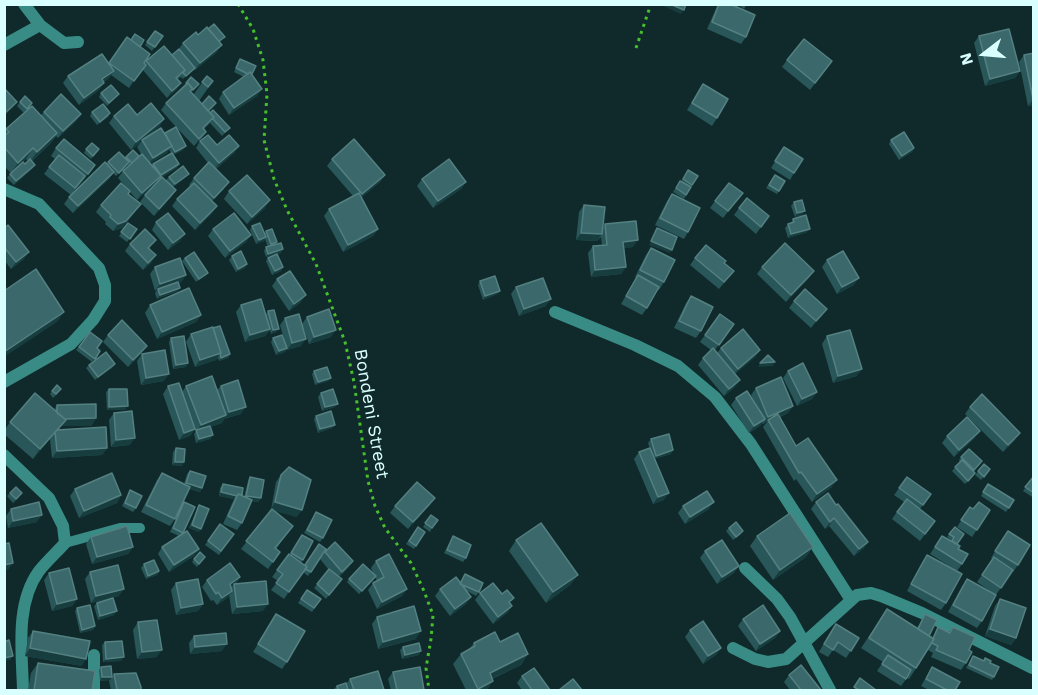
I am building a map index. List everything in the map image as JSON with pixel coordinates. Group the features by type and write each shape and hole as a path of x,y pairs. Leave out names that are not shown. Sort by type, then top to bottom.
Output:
{"street":[{"path":"24,4 40,26 64,43 78,42"},
{"path":"4,45 40,26"},
{"path":"4,189 39,204 99,268 105,285 105,301 93,320 70,344 4,382"},
{"path":"555,312 635,345 678,366 715,397 752,444 851,600"},
{"path":"4,454 50,498 63,526 65,543 39,571 26,594 22,624 23,690"},
{"path":"745,568 777,599 790,617 830,690"},
{"path":"733,648 755,659 768,662 786,659 851,600 861,593 871,593 922,612 1032,668"},
{"path":"94,655 94,690"}],"lane":[{"path":"65,543 120,528 140,528"}],"path":[{"name":"Bondeni Street","path":"238,4 253,29 263,60 267,94 264,140 274,179 287,210 316,264 345,342 354,382 368,481 375,506 385,528 411,563 433,615 426,668 429,690"},
{"path":"636,48 651,4"}],"building":[{"path":"670,4 686,4 684,10"},
{"path":"719,4 730,4 755,15 746,37 712,22"},
{"path":"214,24 225,37 219,41 208,29"},
{"path":"207,27 222,45 200,63 183,43 196,32 198,35"},
{"path":"1009,29 1020,71 990,79 979,36"},
{"path":"155,31 163,36 155,47 147,42"},
{"path":"135,34 144,40 140,47 131,40"},
{"path":"127,37 150,54 144,63 146,65 134,81 109,63"},
{"path":"804,39 832,61 815,83 787,60"},
{"path":"164,46 185,70 176,78 181,83 172,91 146,61"},
{"path":"179,49 195,68 186,76 183,73 185,70 172,55"},
{"path":"1034,53 1034,99 1033,99 1024,55"},
{"path":"102,54 114,71 102,79 104,83 84,98 68,76"},
{"path":"240,59 256,66 252,74 236,68"},
{"path":"250,72 262,89 234,108 223,92"},
{"path":"207,76 213,81 208,87 202,82"},
{"path":"191,77 199,84 193,90 186,83"},
{"path":"188,83 193,89 190,91 214,117 203,128 206,132 199,139 166,103"},
{"path":"703,84 728,99 717,118 692,103"},
{"path":"111,85 119,94 109,103 101,93"},
{"path":"4,88 17,102 6,112 4,110"},
{"path":"61,94 81,114 63,131 44,112"},
{"path":"25,96 32,103 27,109 20,102"},
{"path":"209,96 216,103 208,111 202,104"},
{"path":"151,103 164,119 136,142 114,116 128,104 137,115"},
{"path":"103,104 110,113 100,122 92,112"},
{"path":"32,106 57,133 37,152 33,148 18,163 4,147 4,136 9,132 6,129"},
{"path":"213,110 230,128 225,132 213,119 210,113"},
{"path":"176,127 186,146 175,152 165,133"},
{"path":"161,128 172,146 153,158 142,140"},
{"path":"904,132 914,148 902,156 891,140"},
{"path":"208,135 217,145 229,135 239,146 219,163 200,141"},
{"path":"64,139 95,165 88,174 56,148"},
{"path":"354,139 385,175 362,194 332,159"},
{"path":"92,143 99,149 93,156 86,149"},
{"path":"784,147 803,159 794,173 775,161"},
{"path":"133,150 139,156 132,163 126,157"},
{"path":"119,152 129,162 119,173 108,162"},
{"path":"172,153 179,164 161,175 153,164"},
{"path":"142,154 161,176 142,193 123,171"},
{"path":"59,155 85,176 75,188 49,167"},
{"path":"30,159 35,165 16,181 10,174"},
{"path":"449,159 466,182 438,201 422,179"},
{"path":"105,162 114,172 78,206 69,197"},
{"path":"209,162 229,182 214,198 194,178"},
{"path":"183,166 189,174 175,184 169,177"},
{"path":"688,170 698,176 692,185 683,179"},
{"path":"247,175 270,200 252,217 229,191"},
{"path":"775,175 785,181 779,191 769,185"},
{"path":"162,177 176,190 159,209 145,195"},
{"path":"680,181 691,187 686,195 676,188"},
{"path":"121,183 130,191 128,194 141,204 126,221 118,224 101,205"},
{"path":"194,183 217,206 200,223 177,199"},
{"path":"729,183 743,193 728,211 715,201"},
{"path":"359,193 378,229 348,245 329,209"},
{"path":"672,194 700,208 688,232 660,218"},
{"path":"747,198 769,216 761,227 739,208"},
{"path":"802,200 805,211 797,213 794,202"},
{"path":"584,205 605,207 602,234 581,233"},
{"path":"168,213 185,234 173,243 156,222"},
{"path":"234,213 251,235 230,251 213,229"},
{"path":"806,215 810,229 791,234 788,224 794,222 793,219"},
{"path":"636,221 638,240 623,242 626,267 595,270 593,246 607,245 605,224"},
{"path":"128,223 137,229 130,239 121,232"},
{"path":"260,223 266,237 259,240 252,226"},
{"path":"8,225 29,252 16,262 4,247 4,228"},
{"path":"657,228 677,237 672,250 651,241"},
{"path":"145,229 156,240 148,248 156,255 148,263 130,244"},
{"path":"272,229 277,242 271,244 266,231"},
{"path":"281,243 283,249 268,254 266,247"},
{"path":"785,243 814,271 791,295 762,267"},
{"path":"706,245 726,261 724,263 734,271 724,282 695,258"},
{"path":"651,248 675,260 664,282 640,270"},
{"path":"241,251 247,264 238,269 232,256"},
{"path":"843,251 859,278 842,287 827,260"},
{"path":"194,252 208,273 199,279 185,258"},
{"path":"277,254 283,267 275,271 268,258"},
{"path":"180,258 186,275 160,284 155,267"},
{"path":"36,269 64,312 4,352 4,291"},
{"path":"290,271 306,295 294,304 277,279"},
{"path":"638,275 659,287 647,308 626,296"},
{"path":"495,276 500,291 485,296 480,281"},
{"path":"543,278 551,299 524,309 516,287"},
{"path":"178,282 180,288 160,295 158,289"},
{"path":"189,288 201,315 162,332 150,305"},
{"path":"805,289 827,309 816,321 794,301"},
{"path":"691,296 713,307 701,331 679,321"},
{"path":"261,299 270,329 250,335 241,305"},
{"path":"329,309 336,330 314,337 307,317"},
{"path":"274,310 279,329 273,330 268,311"},
{"path":"299,314 306,339 292,343 285,318"},
{"path":"720,314 734,324 719,345 705,335"},
{"path":"122,320 147,346 133,360 108,335"},
{"path":"220,326 230,354 221,358 213,328"},
{"path":"213,327 221,353 200,360 191,334"},
{"path":"743,329 760,350 738,369 721,348"},
{"path":"850,330 862,369 838,376 827,336"},
{"path":"90,332 102,341 97,348 100,351 95,359 79,347"},
{"path":"282,335 287,348 279,351 273,338"},
{"path":"184,336 188,363 176,365 171,338"},
{"path":"713,348 740,380 729,389 703,358"},
{"path":"165,350 169,374 146,378 142,354"},
{"path":"106,352 115,364 98,377 89,365"},
{"path":"768,355 775,362 760,363"},
{"path":"803,363 817,392 802,399 788,371"},
{"path":"327,367 331,378 318,382 314,371"},
{"path":"212,376 226,415 201,425 186,386"},
{"path":"781,377 793,406 768,417 756,388"},
{"path":"238,380 246,407 229,412 221,386"},
{"path":"179,383 195,429 184,433 168,386"},
{"path":"57,385 61,389 56,394 52,391"},
{"path":"109,389 127,389 128,406 109,407"},
{"path":"333,389 338,404 325,407 321,393"},
{"path":"747,391 765,419 754,426 736,398"},
{"path":"35,393 66,420 40,449 10,422"},
{"path":"982,394 1020,433 1008,445 970,407"},
{"path":"96,404 96,418 65,419 57,413 57,405"},
{"path":"132,411 135,438 116,440 114,413"},
{"path":"331,411 335,425 320,429 316,416"},
{"path":"778,414 796,446 808,438 837,480 817,494 801,472 799,473 768,420"},
{"path":"967,417 980,431 959,450 947,436"},
{"path":"210,426 213,435 199,439 196,430"},
{"path":"106,427 107,448 57,451 55,432 57,430"},
{"path":"669,434 673,450 656,456 651,439"},
{"path":"176,448 185,449 184,462 175,462"},
{"path":"650,448 669,493 658,497 639,452"},
{"path":"969,449 982,461 974,470 961,457"},
{"path":"962,460 975,473 968,481 955,467"},
{"path":"984,464 990,469 984,477 978,471"},
{"path":"289,467 311,480 302,510 275,502 281,475"},
{"path":"190,471 206,476 202,488 186,483"},
{"path":"112,473 121,495 84,511 75,489"},
{"path":"162,473 190,487 175,519 146,505"},
{"path":"1034,476 1034,493 1025,487"},
{"path":"250,477 264,480 261,498 246,496"},
{"path":"907,477 931,494 923,505 899,488"},
{"path":"417,482 435,498 413,522 395,506"},
{"path":"223,484 243,488 242,495 221,492"},
{"path":"988,484 1014,500 1009,508 983,492"},
{"path":"16,487 22,493 16,499 10,493"},
{"path":"130,490 142,496 136,508 125,503"},
{"path":"707,491 714,502 690,517 683,506"},
{"path":"828,493 868,542 859,549 834,518 830,522 816,502"},
{"path":"238,494 252,500 242,523 228,516"},
{"path":"907,499 935,521 925,534 897,512"},
{"path":"39,502 42,515 13,521 11,509"},
{"path":"184,502 195,507 183,533 173,528"},
{"path":"979,502 990,510 977,530 961,520 970,507 973,509"},
{"path":"199,505 209,509 201,529 192,525"},
{"path":"272,509 293,526 275,548 280,552 273,562 246,541"},
{"path":"316,512 332,520 323,538 307,530"},
{"path":"790,513 813,547 780,570 757,536"},
{"path":"431,515 438,520 432,528 425,523"},
{"path":"736,522 743,531 736,537 729,528"},
{"path":"541,523 578,575 553,592 516,540"},
{"path":"220,524 234,534 221,551 208,541"},
{"path":"127,526 133,547 97,557 91,537"},
{"path":"418,527 425,532 416,546 409,541"},
{"path":"955,527 964,534 957,544 952,541 954,537 949,534"},
{"path":"187,531 199,549 174,565 162,547"},
{"path":"1008,531 1030,545 1018,565 995,551"},
{"path":"302,535 313,541 303,560 291,553"},
{"path":"453,536 471,545 466,558 447,550"},
{"path":"942,536 960,546 958,549 968,554 962,564 935,547"},
{"path":"722,540 739,566 722,577 705,551"},
{"path":"335,542 353,561 342,572 325,552"},
{"path":"9,543 13,563 4,565 4,544"},
{"path":"319,544 326,549 311,572 305,569 307,567 305,565"},
{"path":"200,552 205,557 199,564 194,559"},
{"path":"289,554 307,567 289,592 276,583 283,574 277,570"},
{"path":"389,554 407,589 382,602 373,583 384,577 376,561"},
{"path":"927,555 962,574 946,603 911,584"},
{"path":"994,557 1013,570 1001,588 982,575"},
{"path":"154,560 159,571 148,576 144,564"},
{"path":"230,563 240,577 230,584 232,591 222,598 218,592 216,594 207,580"},
{"path":"363,564 376,576 362,591 349,579"},
{"path":"118,565 124,589 96,596 90,572"},
{"path":"69,568 77,599 57,604 49,573"},
{"path":"329,569 342,579 329,595 317,584"},
{"path":"465,574 483,583 479,592 460,584"},
{"path":"456,577 471,597 455,609 440,589"},
{"path":"198,579 203,604 181,608 176,583"},
{"path":"967,579 996,595 982,621 953,605"},
{"path":"266,581 268,604 237,607 234,584"},
{"path":"493,583 502,594 507,590 514,598 509,602 512,606 498,617 480,593"},
{"path":"307,590 321,599 314,608 301,599"},
{"path":"113,598 117,611 100,616 97,603"},
{"path":"1000,599 1026,608 1016,638 990,629"},
{"path":"90,605 95,626 82,630 77,608"},
{"path":"763,605 780,631 760,644 743,619"},
{"path":"414,606 421,631 383,642 377,617"},
{"path":"887,609 934,639 916,668 869,638"},
{"path":"276,614 305,631 287,662 258,644"},
{"path":"925,614 937,620 929,636 918,629"},
{"path":"157,620 162,650 142,652 138,622"},
{"path":"703,621 721,648 708,656 690,630"},
{"path":"836,624 859,638 851,651 838,642 833,650 824,644"},
{"path":"938,627 950,633 953,627 975,637 969,650 972,652 966,663 936,650 938,646 932,643"},
{"path":"33,631 90,641 86,659 30,648"},
{"path":"495,632 500,642 518,633 528,654 490,673 493,681 478,689 461,654 475,646 474,643"},
{"path":"226,633 227,644 195,647 194,636"},
{"path":"9,640 13,656 4,658 4,642"},
{"path":"122,641 124,657 106,659 105,642"},
{"path":"419,643 421,651 405,655 403,647"},
{"path":"888,655 911,670 906,679 882,664"},
{"path":"973,656 984,661 985,658 999,667 994,677 969,665"},
{"path":"38,663 95,671 92,690 34,690"},
{"path":"801,665 821,690 801,690 789,675"},
{"path":"111,666 112,677 102,677 101,667"},
{"path":"420,667 424,690 397,690 393,672"},
{"path":"932,667 960,682 955,690 947,690 926,679"},
{"path":"534,668 550,690 532,690 522,676"},
{"path":"378,671 384,690 354,690 350,679"},
{"path":"136,673 141,690 117,690 114,674"},
{"path":"860,678 876,690 859,690 854,687"},
{"path":"573,679 582,690 559,690"},
{"path":"346,683 348,690 338,690 337,686"}]}
